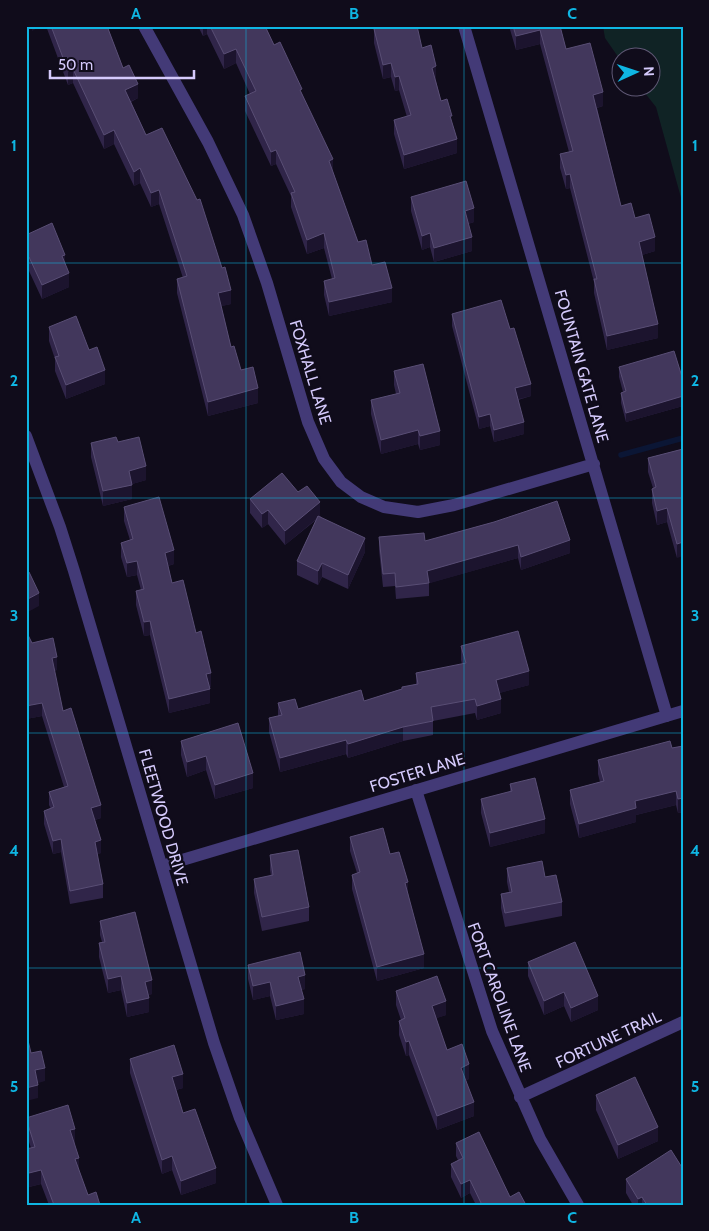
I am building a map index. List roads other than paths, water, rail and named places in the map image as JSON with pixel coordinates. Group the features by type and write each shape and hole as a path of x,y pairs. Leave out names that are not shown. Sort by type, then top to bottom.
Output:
{"street":[{"name":"FOXHALL LANE","path":"144,26 215,156 242,215 267,283 308,422 324,459 341,482 361,497 384,507 418,512 454,505 594,464"},
{"name":"FOUNTAIN GATE LANE","path":"464,26 667,716"},
{"name":"FLEETWOOD DRIVE","path":"26,436 60,527 217,1052 240,1118 277,1205"},
{"name":"FOSTER LANE","path":"162,866 683,711"},
{"name":"FORT CAROLINE LANE","path":"416,790 492,1032 540,1139 578,1205"},
{"name":"FORTUNE TRAIL","path":"520,1097 683,1022"}],"waterway":[{"path":"621,455 683,438"}]}
